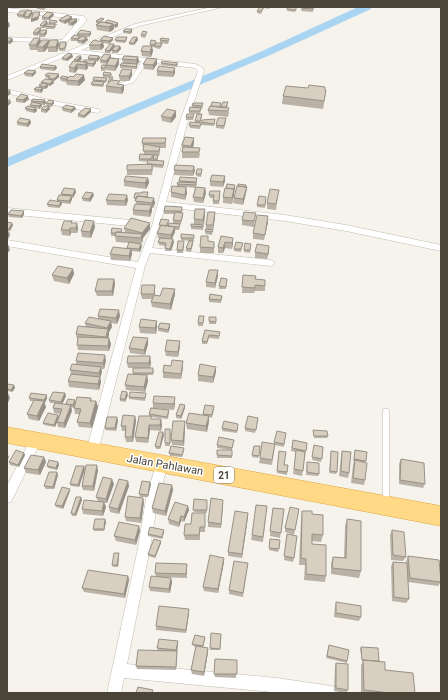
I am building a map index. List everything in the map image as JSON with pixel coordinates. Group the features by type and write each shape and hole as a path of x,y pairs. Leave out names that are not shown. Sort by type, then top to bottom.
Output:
{"highway":[{"name":"Jalan Pahlawan","path":"7,435 441,516"}],"street":[{"path":"7,78 137,25 220,7"},
{"path":"7,10 83,18 83,21 64,42"},
{"path":"7,39 64,42 75,50 145,61 195,66 199,67 201,71 183,124 156,226 141,266 92,452"},
{"path":"120,85 132,81 145,61"},
{"path":"7,92 48,102 98,111"},
{"path":"162,204 286,218 346,228 441,248"},
{"path":"7,211 156,226"},
{"path":"7,243 141,266"},
{"path":"148,250 271,263"},
{"path":"7,498 35,441"},
{"path":"114,693 144,548 152,499 162,464"},
{"path":"118,670 277,685 331,693"}],"lane":[{"path":"386,411 386,505"}],"building":[{"path":"260,7 264,7 261,11 257,11"},
{"path":"287,7 296,7 296,10 287,9"},
{"path":"314,7 313,9 301,8"},
{"path":"27,10 32,11 28,17 24,16"},
{"path":"20,11 26,11 23,15 17,15"},
{"path":"34,12 40,12 38,17 31,19"},
{"path":"47,12 53,13 48,18 42,17"},
{"path":"67,15 72,17 64,21 59,20"},
{"path":"101,18 104,19 99,22 96,21"},
{"path":"73,19 77,19 71,23 68,22"},
{"path":"50,20 57,21 56,23 49,23"},
{"path":"108,20 118,23 114,25 105,22"},
{"path":"44,21 47,21 43,26 40,25"},
{"path":"101,22 113,24 109,27 96,25"},
{"path":"47,24 55,24 54,27 45,26"},
{"path":"37,28 41,28 37,33 33,33"},
{"path":"125,29 132,29 130,32 123,31"},
{"path":"42,30 47,30 44,34 39,34"},
{"path":"81,30 91,32 89,34 77,34"},
{"path":"143,31 147,32 145,35 141,35"},
{"path":"74,35 80,36 77,39 71,38"},
{"path":"82,36 87,38 82,41 77,40"},
{"path":"104,36 113,38 109,41 100,40"},
{"path":"117,37 127,37 125,41 115,40"},
{"path":"133,37 137,37 134,43 129,43"},
{"path":"7,38 12,38 9,42 7,41"},
{"path":"34,38 40,38 36,45 29,45"},
{"path":"161,38 169,39 168,41 160,40"},
{"path":"42,40 49,40 43,47 37,47"},
{"path":"50,40 58,40 56,47 47,47"},
{"path":"94,40 103,42 100,45 89,45"},
{"path":"151,40 156,41 154,45 150,44"},
{"path":"60,42 66,42 65,48 59,49"},
{"path":"156,43 162,43 160,46 154,46"},
{"path":"110,44 114,44 109,51 105,50"},
{"path":"115,46 120,46 117,51 112,50"},
{"path":"143,46 152,46 150,52 141,51"},
{"path":"68,53 72,54 66,59 62,58"},
{"path":"104,54 111,55 106,61 100,60"},
{"path":"90,55 99,56 97,59 88,58"},
{"path":"78,56 81,56 77,60 74,60"},
{"path":"124,56 138,57 136,60 122,59"},
{"path":"110,58 119,59 115,66 106,65"},
{"path":"147,58 157,59 153,65 143,64"},
{"path":"84,60 96,60 93,64 83,62"},
{"path":"73,61 87,62 85,65 77,64 74,68 69,67"},
{"path":"162,61 178,63 176,65 161,63"},
{"path":"122,63 137,64 136,67 120,65"},
{"path":"42,64 56,66 54,68 40,67"},
{"path":"102,65 106,65 105,68 101,68"},
{"path":"159,66 175,68 173,72 157,71"},
{"path":"122,69 132,70 129,76 119,76"},
{"path":"28,70 36,71 32,74 24,73"},
{"path":"104,72 111,73 110,75 103,75"},
{"path":"48,73 59,74 54,79 48,78 50,76 45,75"},
{"path":"76,74 84,75 78,81 66,80 70,76 73,77"},
{"path":"62,76 68,77 66,79 60,78"},
{"path":"94,77 107,78 105,81 93,80"},
{"path":"110,77 113,77 108,82"},
{"path":"45,79 53,80 50,84 41,82"},
{"path":"111,80 120,81 117,84 124,85 121,88 106,86"},
{"path":"93,81 104,82 103,85 91,84"},
{"path":"42,83 47,84 45,87 39,85"},
{"path":"309,85 325,87 326,90 324,101 283,96 286,86 308,88"},
{"path":"37,87 43,88 40,90 34,89"},
{"path":"21,94 28,96 23,100 16,99"},
{"path":"33,99 45,100 43,102 31,101"},
{"path":"49,100 54,101 51,104 46,103"},
{"path":"32,102 41,104 39,106 30,105"},
{"path":"212,102 221,103 220,107 211,106"},
{"path":"223,102 228,102 226,107 221,107"},
{"path":"193,103 203,103 202,106 192,105"},
{"path":"66,105 75,107 71,110 62,108"},
{"path":"28,106 36,108 33,110 25,108"},
{"path":"44,106 49,106 46,110 41,109"},
{"path":"210,106 229,108 228,111 208,110"},
{"path":"190,107 201,108 200,111 189,111"},
{"path":"85,108 91,109 84,116 78,114"},
{"path":"167,109 176,111 171,118 161,116"},
{"path":"187,114 194,114 193,117 186,117"},
{"path":"197,114 202,114 200,121 195,121"},
{"path":"20,118 30,120 27,124 17,122"},
{"path":"218,118 226,118 224,126 216,125"},
{"path":"215,119 214,124 201,122 202,120"},
{"path":"190,122 201,123 200,126 189,125"},
{"path":"185,137 194,138 191,146 182,145"},
{"path":"143,138 166,138 165,143 142,143"},
{"path":"144,144 160,147 159,151 143,151"},
{"path":"183,147 200,148 199,152 182,152"},
{"path":"140,154 153,155 151,159 139,159"},
{"path":"154,155 158,155 157,159 153,159"},
{"path":"148,160 164,161 163,165 147,164"},
{"path":"152,164 152,170 127,170 127,165"},
{"path":"175,165 194,166 193,171 174,170"},
{"path":"197,169 202,169 201,174 196,174"},
{"path":"212,175 225,176 223,182 210,181"},
{"path":"126,176 148,178 145,183 124,181"},
{"path":"180,177 197,178 196,182 179,181"},
{"path":"178,182 196,183 196,185 177,184"},
{"path":"227,184 235,185 234,189 226,188"},
{"path":"238,184 246,185 246,187 238,186"},
{"path":"172,186 186,187 185,195 171,192"},
{"path":"237,186 247,187 243,199 234,198"},
{"path":"196,187 205,188 203,198 193,197"},
{"path":"64,188 75,189 73,195 61,194"},
{"path":"225,188 234,189 232,198 223,197"},
{"path":"270,189 279,190 276,204 267,203"},
{"path":"210,191 220,191 219,201 213,201 214,195 209,195"},
{"path":"86,192 93,193 89,199 82,198"},
{"path":"148,192 147,197 137,196 137,198 134,198 135,193"},
{"path":"109,194 127,195 125,201 106,200"},
{"path":"59,195 72,196 69,201 57,200"},
{"path":"137,196 154,198 152,203 135,201"},
{"path":"259,196 266,197 265,205 257,205"},
{"path":"50,200 61,202 59,206 47,204"},
{"path":"135,204 152,205 149,211 133,210"},
{"path":"165,206 182,207 182,211 164,211"},
{"path":"195,209 205,209 203,220 194,219"},
{"path":"11,210 24,211 21,216 8,214"},
{"path":"175,212 183,213 181,221 173,220"},
{"path":"208,212 215,212 213,225 206,225"},
{"path":"244,212 256,213 254,221 242,220"},
{"path":"257,215 268,216 265,235 253,233"},
{"path":"131,218 150,223 142,233 124,228"},
{"path":"161,219 169,220 166,226 159,225"},
{"path":"85,220 94,221 90,232 81,231"},
{"path":"64,221 72,221 71,223 77,223 76,228 61,230"},
{"path":"7,222 12,223 9,229 7,228"},
{"path":"169,223 180,224 179,227 175,227 168,226"},
{"path":"191,224 203,225 203,227 191,226"},
{"path":"161,225 175,227 171,235 157,233"},
{"path":"112,228 122,229 121,232 111,233"},
{"path":"206,229 213,230 212,232 205,231"},
{"path":"116,232 142,234 141,238 115,236"},
{"path":"181,234 194,235 194,238 181,238"},
{"path":"201,236 208,236 208,241 214,242 214,248 200,247"},
{"path":"221,236 233,238 232,243 225,242 223,248 218,247"},
{"path":"160,238 173,239 170,249 165,248 166,243 158,242"},
{"path":"178,241 184,241 183,250 177,250"},
{"path":"189,241 193,241 191,249 186,248"},
{"path":"129,242 141,244 139,249 127,248"},
{"path":"236,242 243,243 241,249 234,249"},
{"path":"245,243 251,244 250,250 244,250"},
{"path":"257,244 269,246 268,254 255,252"},
{"path":"113,247 131,249 129,256 110,254"},
{"path":"58,266 73,269 67,278 52,275"},
{"path":"209,270 218,270 215,283 206,282"},
{"path":"243,275 256,276 255,279 265,280 265,286 255,285 255,288 242,287"},
{"path":"221,278 227,279 226,287 219,286"},
{"path":"98,279 114,279 112,291 95,291"},
{"path":"142,285 155,285 154,294 141,294"},
{"path":"163,288 175,289 170,304 151,302 154,295 160,296"},
{"path":"210,294 222,296 221,300 209,299"},
{"path":"100,309 119,310 116,318 98,316"},
{"path":"199,316 204,316 203,323 198,323"},
{"path":"89,317 111,321 107,328 85,323"},
{"path":"209,317 216,317 216,322 209,321"},
{"path":"141,319 157,321 155,328 139,327"},
{"path":"160,323 170,324 168,330 158,328"},
{"path":"78,326 108,329 106,337 76,334"},
{"path":"205,330 220,332 219,336 209,335 207,342 202,341"},
{"path":"78,337 109,338 108,346 77,345"},
{"path":"133,337 148,338 144,350 129,348"},
{"path":"167,340 180,341 178,352 165,351"},
{"path":"78,353 105,355 103,363 76,361"},
{"path":"128,356 150,356 149,363 127,363"},
{"path":"172,360 183,361 181,374 163,372 164,365 171,366"},
{"path":"72,364 101,367 99,373 70,370"},
{"path":"200,364 216,367 213,377 198,375"},
{"path":"133,368 153,368 153,373 133,373"},
{"path":"71,374 100,377 98,384 68,381"},
{"path":"128,374 147,375 144,387 125,385"},
{"path":"7,384 14,385 11,390 7,389"},
{"path":"122,391 127,392 125,399 120,399"},
{"path":"53,392 65,393 61,402 49,400"},
{"path":"130,392 146,393 145,398 129,397"},
{"path":"31,393 47,395 44,400 29,398"},
{"path":"154,396 175,397 174,404 153,403"},
{"path":"77,397 91,398 90,401 96,401 90,423 77,422 81,409 74,408"},
{"path":"68,399 75,400 73,405 66,404"},
{"path":"34,400 44,401 37,416 27,414"},
{"path":"55,403 71,405 64,423 57,422 62,409 53,408"},
{"path":"180,404 185,405 181,416 176,415"},
{"path":"205,405 214,406 212,415 203,414"},
{"path":"151,408 169,410 167,417 149,414"},
{"path":"48,413 58,415 54,425 43,423"},
{"path":"189,413 209,416 206,426 186,423"},
{"path":"123,415 135,416 132,437 125,437 126,426 121,426"},
{"path":"139,416 151,416 151,419 161,419 160,425 149,425 148,438 135,437"},
{"path":"248,416 258,418 256,430 245,428"},
{"path":"107,417 117,417 115,428 105,428"},
{"path":"173,421 185,421 183,441 171,440"},
{"path":"224,421 238,424 237,431 222,428"},
{"path":"165,429 170,429 170,443 165,443"},
{"path":"313,430 327,431 328,436 314,436"},
{"path":"277,431 286,433 284,444 274,442"},
{"path":"159,432 163,432 160,447 155,446"},
{"path":"219,437 234,440 232,448 217,445"},
{"path":"293,440 307,443 306,451 292,448"},
{"path":"262,442 275,444 272,460 260,458"},
{"path":"314,445 323,447 322,459 312,457"},
{"path":"171,446 184,448 182,455 169,453"},
{"path":"254,446 260,446 259,456 252,455"},
{"path":"16,450 24,453 18,465 9,462"},
{"path":"217,450 232,450 232,456 217,455"},
{"path":"296,450 305,452 303,471 294,469"},
{"path":"355,450 367,452 366,461 354,459"},
{"path":"279,451 286,452 284,465 288,465 287,472 277,471"},
{"path":"331,451 338,452 337,472 330,471"},
{"path":"342,451 351,452 349,473 341,471"},
{"path":"31,455 44,457 38,470 24,468"},
{"path":"401,459 424,463 425,484 400,480"},
{"path":"49,460 58,462 56,468 47,466"},
{"path":"355,460 367,463 365,480 353,478"},
{"path":"307,462 319,463 319,474 307,472"},
{"path":"86,465 97,465 93,486 82,486"},
{"path":"76,466 84,466 78,485 70,484"},
{"path":"49,472 57,472 53,487 44,486"},
{"path":"103,477 112,479 106,499 96,497"},
{"path":"119,479 128,481 118,509 109,507"},
{"path":"142,481 150,482 148,495 139,494"},
{"path":"159,483 172,485 165,511 152,508"},
{"path":"62,487 70,489 62,506 55,505"},
{"path":"128,496 143,498 140,518 125,517"},
{"path":"76,497 81,497 75,514 71,513"},
{"path":"211,498 223,500 221,524 208,522"},
{"path":"194,499 207,500 207,510 193,510"},
{"path":"84,500 104,502 102,511 82,509"},
{"path":"175,502 188,506 184,517 181,516 179,523 168,519"},
{"path":"256,505 267,506 263,537 252,535"},
{"path":"290,507 299,509 295,530 285,528"},
{"path":"273,508 284,509 281,533 270,531"},
{"path":"235,511 248,513 242,554 228,552"},
{"path":"302,511 312,511 312,514 323,515 323,535 312,534 312,544 326,545 326,576 306,574 306,559 301,558"},
{"path":"192,513 205,513 205,527 200,527 199,535 184,535 185,524 191,524"},
{"path":"95,519 105,519 104,529 93,529"},
{"path":"347,519 361,521 361,571 332,568 333,557 346,558"},
{"path":"119,522 139,526 135,540 114,536"},
{"path":"150,527 164,530 162,537 148,534"},
{"path":"392,530 404,532 406,557 393,555"},
{"path":"287,534 297,536 294,558 284,556"},
{"path":"154,539 161,541 155,556 148,554"},
{"path":"270,539 280,540 279,549 269,548"},
{"path":"114,553 119,553 117,565 112,565"},
{"path":"210,555 224,558 218,589 203,587"},
{"path":"408,556 439,560 441,582 410,578"},
{"path":"234,561 248,563 243,593 229,590"},
{"path":"393,562 407,563 409,599 394,597"},
{"path":"156,563 187,564 186,574 155,573"},
{"path":"88,570 128,576 124,594 82,588"},
{"path":"151,576 171,578 169,589 149,587"},
{"path":"336,602 361,606 361,617 336,613"},
{"path":"159,606 189,609 186,630 156,626"},
{"path":"211,633 221,634 220,649 210,648"},
{"path":"195,635 205,637 203,646 192,644"},
{"path":"159,639 178,641 176,650 157,648"},
{"path":"329,645 349,650 347,661 327,656"},
{"path":"196,646 208,648 204,672 191,670"},
{"path":"361,647 378,648 379,661 362,660"},
{"path":"138,650 177,651 176,667 136,666"},
{"path":"215,659 237,660 237,674 214,674"},
{"path":"363,660 385,662 385,670 413,673 415,693 391,693 364,690"},
{"path":"336,663 348,664 348,690 336,688"},
{"path":"138,687 153,690 152,693 136,693"}],"waterway":[{"path":"7,163 264,54 367,7"}]}
